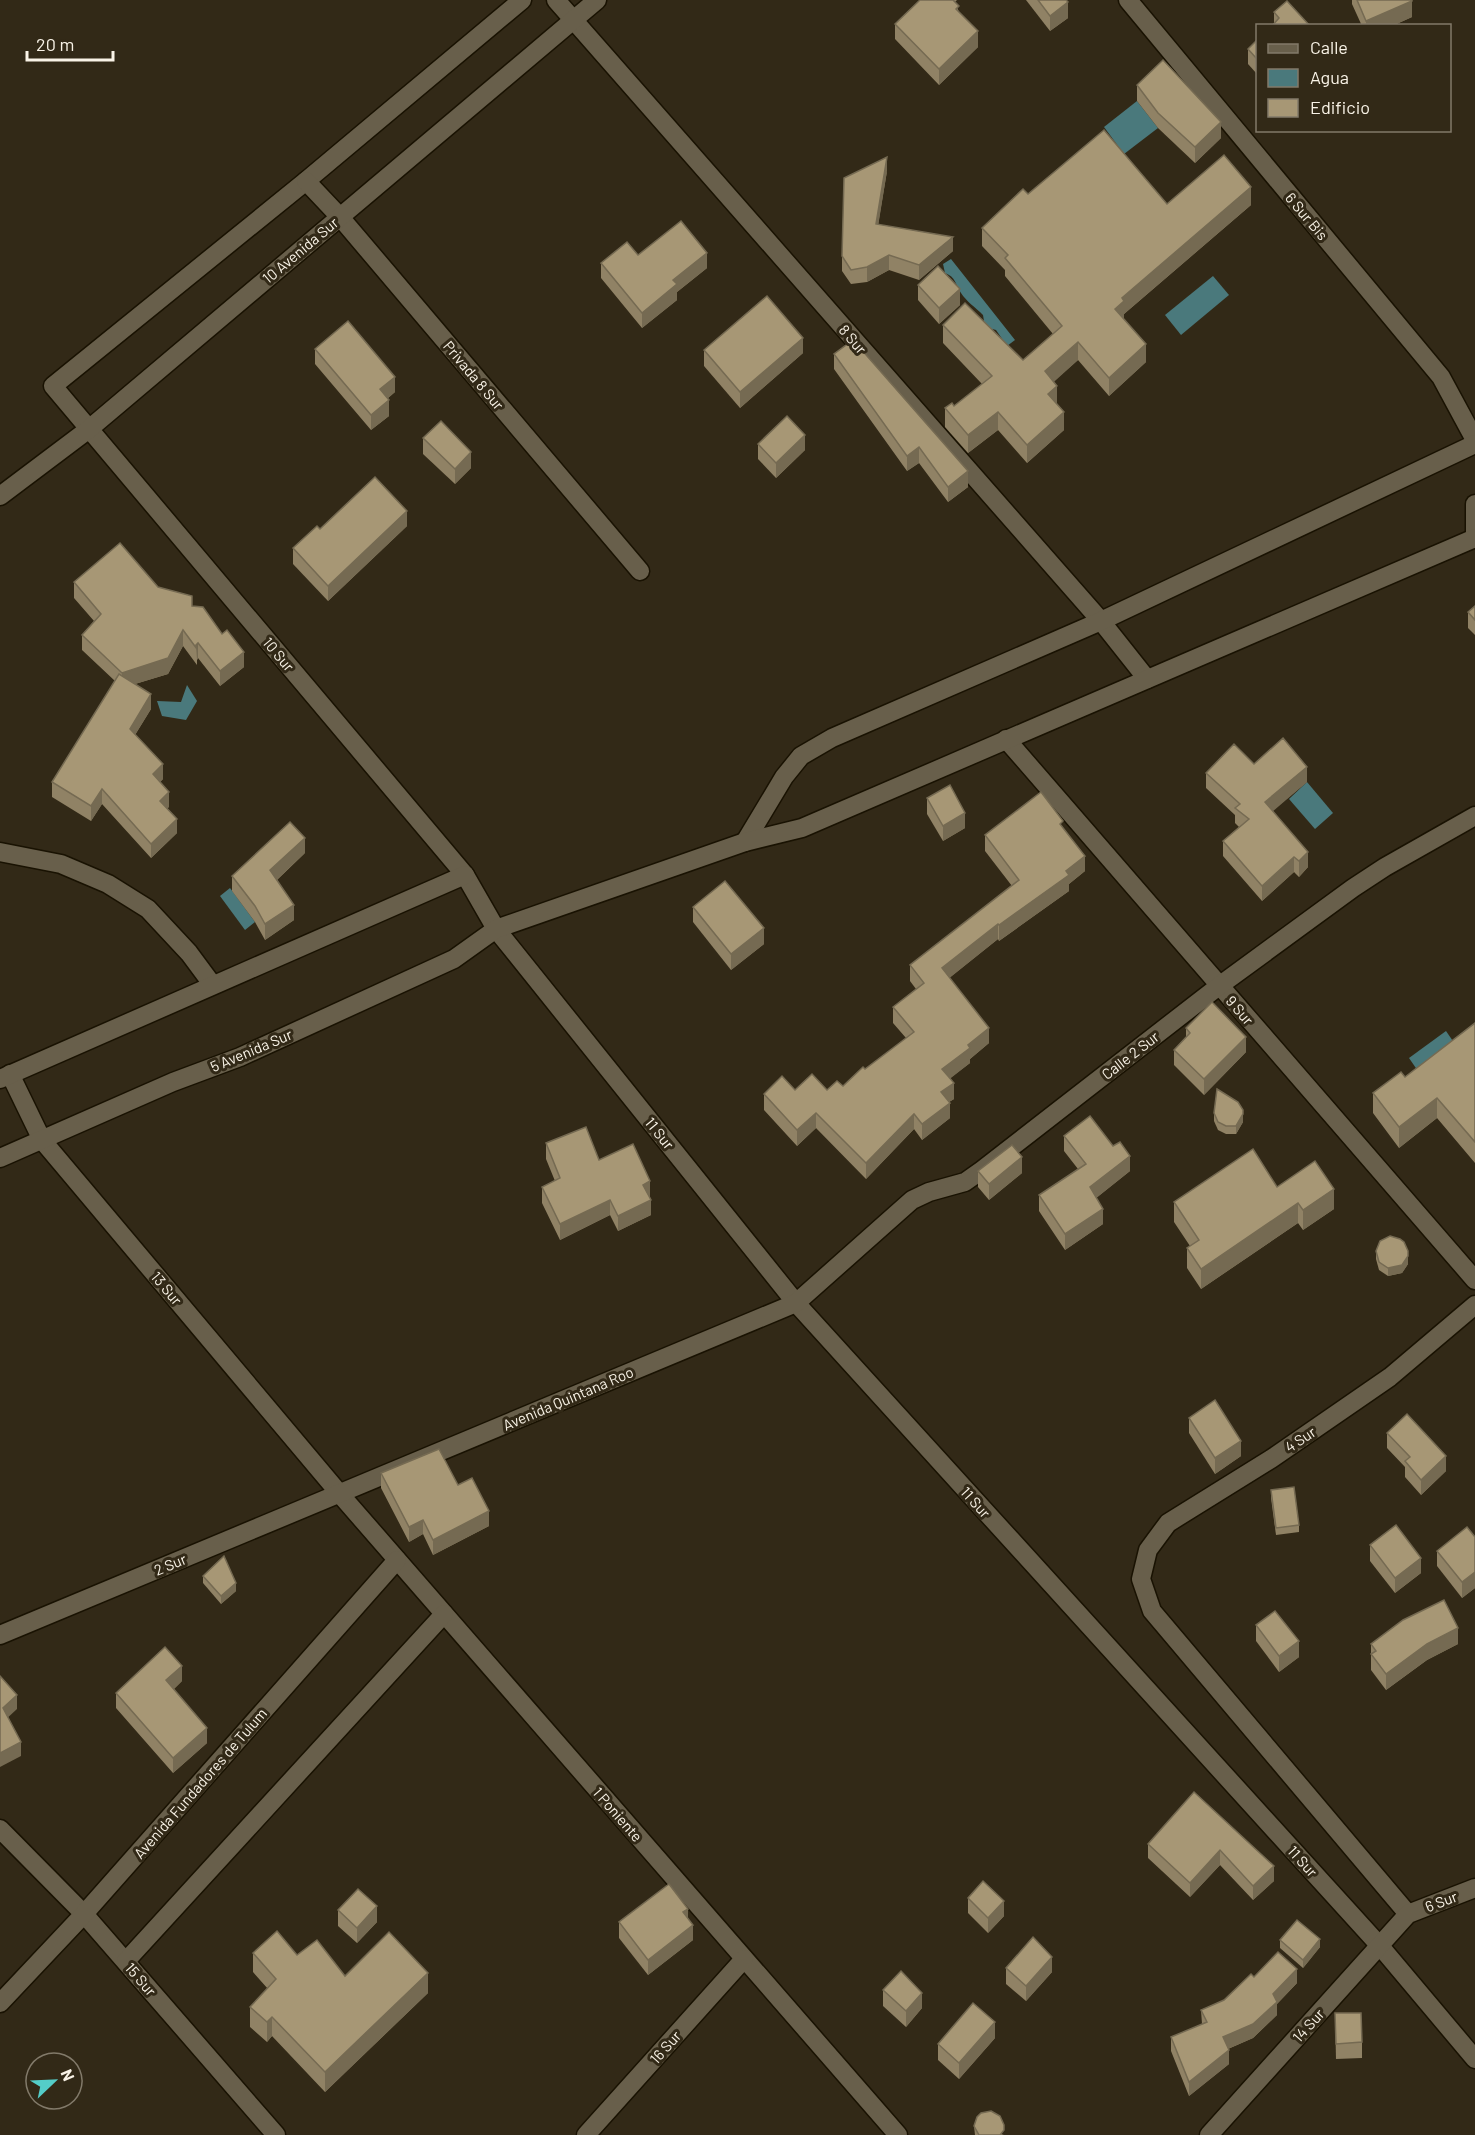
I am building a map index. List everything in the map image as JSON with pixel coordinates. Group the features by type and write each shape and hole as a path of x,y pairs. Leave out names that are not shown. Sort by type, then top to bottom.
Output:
{"street":[{"path":"306,181 522,0"},
{"name":"8 Sur","path":"556,0 1101,621 1147,679"},
{"name":"10 Avenida Sur","path":"0,496 89,429 597,0"},
{"name":"6 Sur Bis","path":"1128,0 1441,377 1475,442"},
{"name":"Privada 8 Sur","path":"306,181 340,217 640,571"},
{"name":"10 Sur","path":"306,181 53,386 465,875 496,929"},
{"path":"745,842 784,777 801,756 832,738 1101,621 1475,442"},
{"path":"1475,504 1475,539"},
{"name":"5 Avenida Sur","path":"0,1158 173,1082 240,1057 453,959 496,929 745,842 802,828 1475,539"},
{"name":"9 Sur","path":"1006,740 1475,1280"},
{"name":"Calle 2 Sur","path":"796,1303 912,1200 928,1192 965,1182 1219,986 1385,867 1475,816"},
{"path":"0,852 61,864 108,884 148,909 189,953 212,984"},
{"path":"5,1076 465,875"},
{"name":"11 Sur","path":"496,929 796,1303 1380,1946 1475,2059"},
{"name":"13 Sur","path":"5,1076 42,1140 339,1493"},
{"name":"Avenida Quintana Roo","path":"339,1493 796,1303"},
{"name":"4 Sur","path":"1408,1914 1152,1611 1141,1579 1148,1550 1168,1523 1271,1459 1390,1377 1475,1305"},
{"name":"1 Poniente","path":"339,1493 898,2135"},
{"name":"2 Sur","path":"0,1635 339,1493"},
{"name":"Avenida Fundadores de Tulum","path":"0,2003 84,1914 397,1560"},
{"path":"126,1962 444,1614"},
{"name":"15 Sur","path":"0,1828 84,1914 276,2135"},
{"name":"6 Sur","path":"1408,1914 1475,1888"},
{"name":"14 Sur","path":"1209,2135 1408,1914"},
{"name":"16 Sur","path":"586,2135 744,1959"}],"water":[{"path":"1137,101 1158,128 1124,154 1104,127"},
{"path":"951,259 1015,340 1007,346 996,330 985,327 983,315 968,302 953,279 945,273 943,264"},
{"path":"1213,276 1229,295 1181,335 1165,315"},
{"path":"187,685 197,701 186,720 162,716 157,701 181,702"},
{"path":"1307,782 1333,813 1315,829 1289,799"},
{"path":"230,888 255,922 245,930 220,896"},
{"path":"1446,1031 1457,1047 1420,1074 1409,1058"}],"building":[{"path":"920,0 953,0 959,6 956,9 978,31 939,69 895,24"},
{"path":"1038,0 1066,0 1068,2 1050,16"},
{"path":"1357,0 1412,0 1412,1 1366,21"},
{"path":"1287,1 1308,24 1274,24 1279,18 1274,12"},
{"path":"1256,41 1256,58 1248,49"},
{"path":"1163,60 1221,122 1195,147 1158,113 1137,85"},
{"path":"1104,130 1167,204 1224,155 1251,187 1122,298 1124,301 1115,309 1146,344 1109,378 1078,342 1045,371 1057,386 1048,394 1064,412 1027,445 998,412 968,435 945,408 952,403 954,406 992,376 943,325 965,303 1023,360 1062,326 1005,258 1008,255 982,228 1023,189 1028,194"},
{"path":"887,157 876,224 953,237 919,265 889,255 867,267 851,270 842,256 844,178"},
{"path":"681,221 707,253 673,280 677,284 642,313 601,263 627,242 638,255"},
{"path":"938,266 960,289 939,308 918,285"},
{"path":"767,296 803,338 740,392 704,350"},
{"path":"348,321 395,377 380,389 389,400 371,415 315,349"},
{"path":"853,340 968,471 948,487 919,447 907,456 834,354"},
{"path":"787,416 805,435 776,463 758,444"},
{"path":"441,421 471,452 455,469 423,438"},
{"path":"375,477 407,511 328,586 293,548 317,526 320,529"},
{"path":"120,543 158,587 192,596 192,606 203,607 222,634 227,630 244,652 220,671 198,643 197,649 183,630 168,658 122,673 82,635 101,614 74,582"},
{"path":"1475,606 1475,620 1468,612"},
{"path":"119,674 151,694 130,729 163,764 153,774 169,792 160,801 177,819 151,844 102,789 91,806 52,782"},
{"path":"1283,738 1307,767 1265,802 1308,852 1299,861 1294,857 1262,886 1223,841 1249,819 1235,808 1240,804 1206,773 1234,744 1254,764"},
{"path":"950,785 965,813 943,826 927,798"},
{"path":"1041,792 1063,821 1060,824 1085,856 1066,871 1069,875 998,924 942,968 989,1028 968,1045 970,1048 942,1069 954,1083 941,1092 950,1103 922,1124 914,1114 866,1163 816,1113 797,1130 764,1094 782,1076 795,1090 812,1074 827,1090 837,1081 843,1086 863,1067 865,1069 914,1032 893,1007 924,983 910,965 1019,880 985,835"},
{"path":"290,822 305,838 270,870 294,905 265,924 255,906 232,876"},
{"path":"725,881 764,928 731,954 693,907"},
{"path":"1212,1002 1246,1037 1204,1079 1174,1050 1190,1033 1186,1028"},
{"path":"1475,1023 1475,1142 1437,1098 1399,1127 1373,1093 1401,1072 1405,1077"},
{"path":"1217,1089 1238,1102 1243,1110 1236,1126 1226,1126 1218,1122 1214,1113"},
{"path":"1090,1116 1113,1146 1120,1142 1130,1156 1090,1187 1103,1209 1065,1234 1039,1195 1086,1164 1064,1136"},
{"path":"586,1127 599,1160 633,1144 650,1181 643,1185 651,1200 618,1216 610,1200 560,1224 542,1187 560,1178 546,1143"},
{"path":"1012,1145 1022,1157 989,1184 978,1171"},
{"path":"1253,1149 1277,1187 1315,1161 1334,1189 1303,1210 1298,1203 1201,1269 1187,1248 1199,1240 1174,1202"},
{"path":"1390,1236 1404,1242 1408,1256 1402,1265 1388,1268 1379,1262 1376,1251 1380,1241"},
{"path":"1215,1400 1241,1441 1215,1458 1189,1418"},
{"path":"1407,1414 1446,1456 1421,1480 1405,1461 1410,1457 1387,1433"},
{"path":"439,1449 458,1485 472,1478 489,1511 433,1540 423,1520 409,1527 381,1473"},
{"path":"1294,1487 1299,1525 1276,1528 1271,1490"},
{"path":"1396,1525 1421,1558 1395,1578 1370,1545"},
{"path":"1467,1527 1475,1537 1475,1572 1462,1582 1437,1551"},
{"path":"224,1556 236,1583 221,1596 203,1576"},
{"path":"1444,1600 1458,1628 1427,1644 1386,1674 1371,1654 1376,1651 1371,1644 1403,1620"},
{"path":"1275,1611 1299,1641 1279,1656 1256,1625"},
{"path":"165,1647 182,1666 166,1680 207,1728 173,1758 116,1693"},
{"path":"0,1676 17,1695 3,1708 21,1742 0,1753"},
{"path":"1194,1792 1274,1866 1253,1886 1220,1850 1190,1883 1148,1844"},
{"path":"983,1881 1004,1901 988,1918 968,1898"},
{"path":"669,1884 688,1909 683,1912 693,1925 648,1960 619,1922"},
{"path":"358,1889 377,1906 357,1928 338,1910"},
{"path":"1297,1920 1320,1939 1303,1960 1280,1940"},
{"path":"277,1931 297,1955 317,1940 345,1976 389,1932 428,1973 325,2072 272,2017 267,2022 250,2007 276,1979 253,1953"},
{"path":"1033,1937 1052,1957 1026,1986 1006,1968"},
{"path":"1278,1952 1297,1969 1273,1994 1277,2002 1253,2024 1223,2037 1229,2050 1189,2082 1171,2037 1207,2022 1201,2010 1224,2000 1251,1974 1254,1977"},
{"path":"901,1971 922,1993 906,2011 883,1990"},
{"path":"973,2003 995,2022 959,2063 938,2044"},
{"path":"1335,2013 1361,2013 1362,2042 1336,2044"},
{"path":"991,2111 1000,2116 1004,2130 1000,2135 979,2135 974,2126 977,2117 981,2113"}]}
